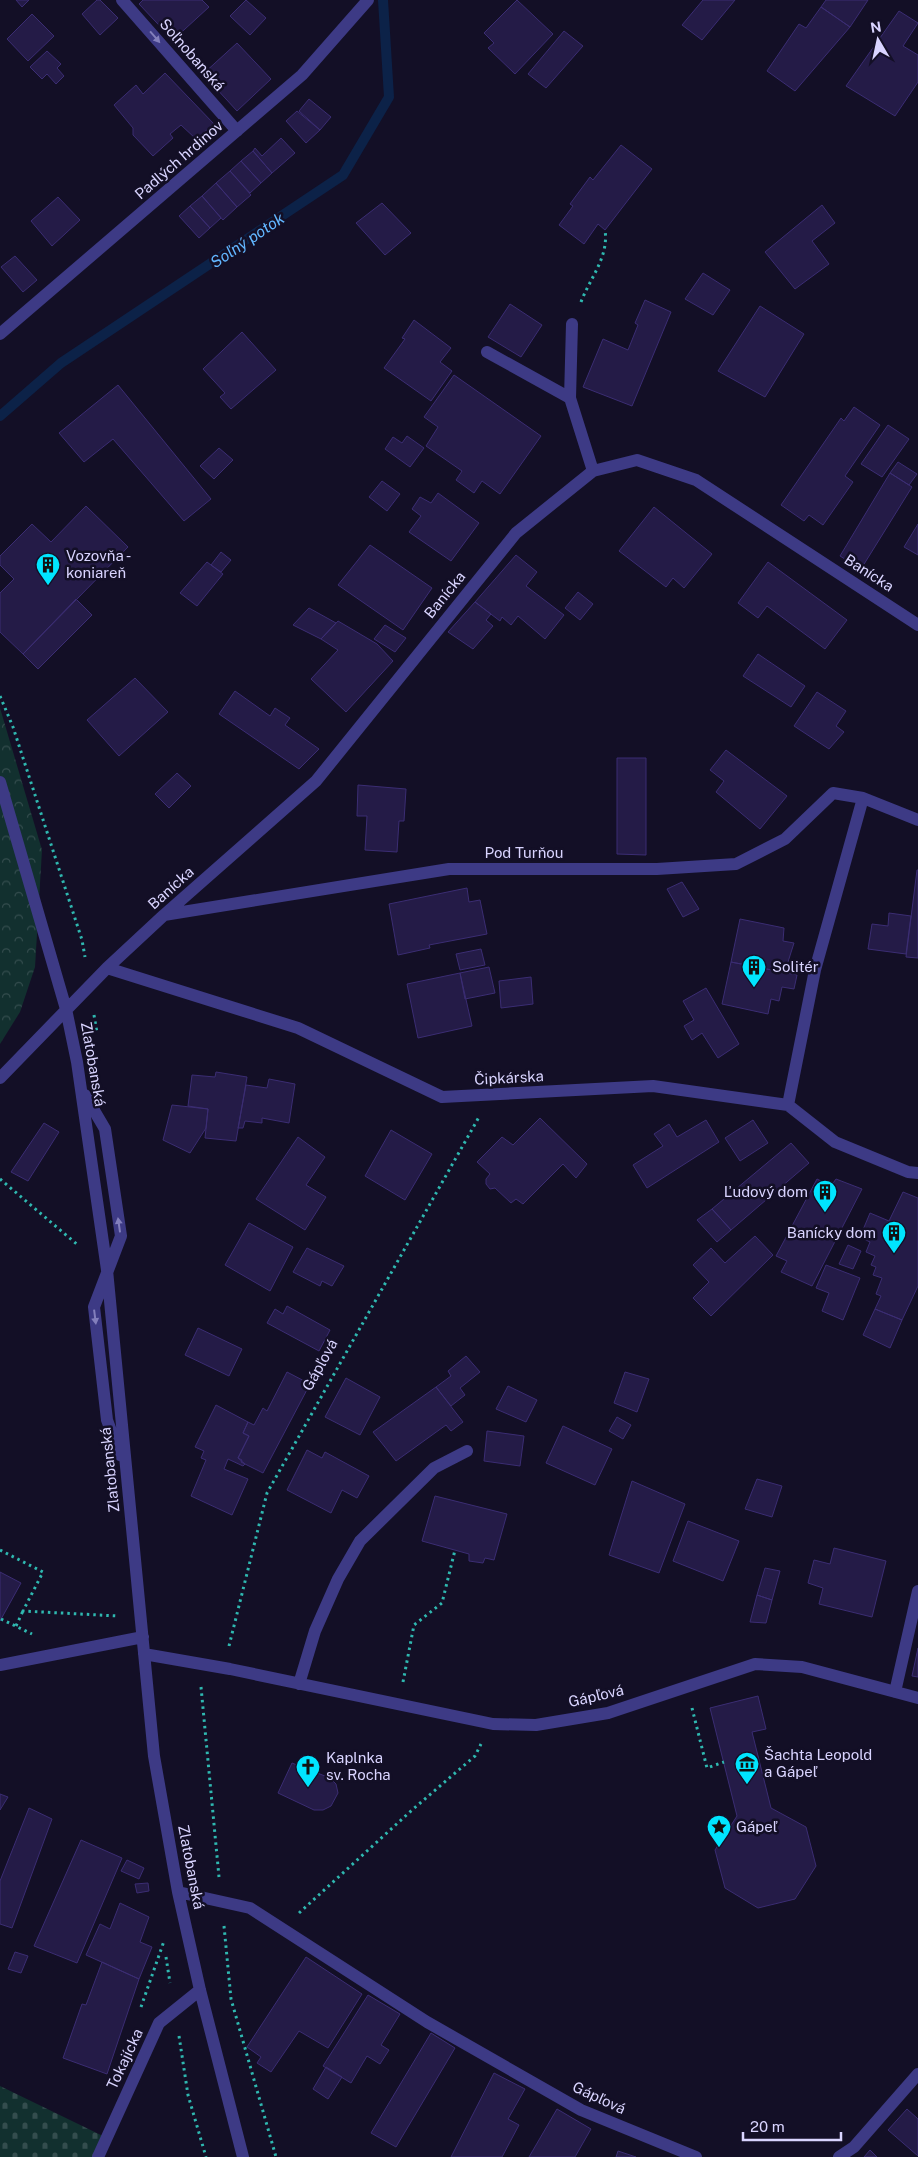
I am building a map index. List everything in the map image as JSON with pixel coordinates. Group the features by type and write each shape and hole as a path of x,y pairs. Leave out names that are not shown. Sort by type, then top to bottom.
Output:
{"street":[{"name":"Soľnobanská","path":"122,0 237,131"},
{"name":"Padlých hrdinov","path":"0,334 302,75 368,0"},
{"path":"572,324 570,398 593,471"},
{"path":"487,352 570,398"},
{"name":"Banícka","path":"0,1078 107,968 316,781 516,533 593,471 638,460 696,480 918,625"},
{"name":"Zlatobanská","path":"0,782 66,1009 81,1088 107,1270 154,1756 178,1892 200,1990 242,2157"},
{"name":"Pod Turňou","path":"164,915 449,869 658,869 736,864 786,839 833,793 862,798 918,820"},
{"path":"862,798 814,970 788,1105 835,1142 908,1172 918,1173"},
{"name":"Čipkárska","path":"107,968 298,1028 442,1097 653,1086 788,1105"},
{"path":"81,1088 105,1129 121,1236 107,1270"},
{"path":"299,1684 315,1631 338,1579 360,1541 434,1468 467,1451"},
{"path":"895,1692 918,1591"},
{"path":"0,1665 143,1638"},
{"name":"Gápľová","path":"144,1654 224,1668 493,1724 536,1725 608,1713 755,1664 802,1667 918,1698"},
{"name":"Gápľová","path":"178,1892 250,1908 427,2022 582,2110 696,2157"},
{"name":"Tokajícka","path":"98,2157 159,2022 200,1990"},
{"path":"839,2157 854,2147 918,2074"}],"path":[{"path":"572,324 590,280 604,255 607,242 605,230"},
{"name":"Gápľová","path":"224,1668 267,1493 491,1095"},
{"path":"0,1178 81,1248"},
{"path":"0,1550 43,1572 16,1627"},
{"path":"402,1686 414,1625 442,1603 455,1550"},
{"path":"23,1611 122,1616 141,1620"},
{"path":"199,1664 232,1999 276,2157"},
{"path":"686,1687 707,1768 724,1762"},
{"path":"282,1928 412,1810 475,1756 493,1724"}],"green space":[{"path":"0,708 42,850 35,967 20,1012 0,1044"},
{"path":"0,2086 107,2138 98,2157 0,2157"}],"building":[{"path":"16,0 29,0 22,7"},
{"path":"97,0 100,0 118,18 100,35 82,14"},
{"path":"143,0 202,0 209,7 173,40 139,4"},
{"path":"246,0 266,18 250,35 230,16"},
{"path":"517,0 553,34 515,74 488,48 494,43 484,33"},
{"path":"703,0 735,0 702,40 682,25"},
{"path":"826,0 868,0 850,27 821,7"},
{"path":"821,7 850,27 795,91 767,71 799,24 806,28"},
{"path":"899,11 918,23 903,46 918,55 918,82 895,116 846,86"},
{"path":"32,14 54,36 28,61 7,39"},
{"path":"564,31 583,46 546,88 528,74"},
{"path":"237,43 271,79 237,111 203,74"},
{"path":"47,51 61,64 57,68 64,76 56,84 47,74 42,79 30,67"},
{"path":"165,73 214,124 196,139 181,125 170,134 173,138 153,156 133,135 133,128 114,105 136,85 143,94"},
{"path":"309,99 331,117 320,130 299,111"},
{"path":"297,111 320,130 306,143 286,121"},
{"path":"281,138 295,153 272,173 253,151 255,148 262,156"},
{"path":"621,145 652,169 605,230 598,224 584,244 559,225 573,206 570,204 590,177 593,180"},
{"path":"253,151 272,173 261,183 241,161"},
{"path":"241,161 261,183 250,193 230,171"},
{"path":"230,171 251,195 237,207 216,183"},
{"path":"216,183 237,207 223,220 202,196"},
{"path":"202,196 221,218 210,228 190,206"},
{"path":"58,197 80,220 52,246 31,221"},
{"path":"382,203 411,233 385,255 356,223"},
{"path":"822,205 835,223 812,241 829,264 795,289 765,252"},
{"path":"190,206 210,228 199,238 179,216"},
{"path":"15,256 37,280 23,292 1,267"},
{"path":"703,273 730,290 713,315 685,299"},
{"path":"645,300 671,312 632,406 583,387 603,339 628,350 638,325 635,323"},
{"path":"510,304 542,325 521,357 488,337"},
{"path":"760,306 804,334 765,397 718,371"},
{"path":"414,320 451,348 440,362 452,371 431,401 384,368 405,339 402,338"},
{"path":"242,332 276,370 231,409 220,397 225,393 203,369"},
{"path":"454,375 541,436 500,494 482,481 474,493 456,480 462,471 426,446 438,427 424,417"},
{"path":"118,385 211,499 184,521 113,439 84,462 59,433"},
{"path":"854,407 880,425 845,476 853,482 823,525 809,515 804,521 781,505 841,418 844,421"},
{"path":"888,425 909,439 882,477 861,464"},
{"path":"407,436 424,448 410,467 385,449 393,437 402,443"},
{"path":"219,448 233,460 214,479 200,466"},
{"path":"898,462 917,474 909,485 890,473"},
{"path":"890,473 912,487 861,569 840,556"},
{"path":"382,481 400,494 387,511 369,497"},
{"path":"438,493 479,523 451,561 409,532 421,516 412,509 420,497 431,503"},
{"name":"Vozovňa - koniareň","path":"86,506 128,547 23,654 0,632 0,593 14,579 0,565 0,556 32,524 51,542"},
{"path":"654,507 712,554 684,588 673,578 666,587 619,551"},
{"path":"918,524 918,555 904,547"},
{"path":"370,545 432,588 403,630 338,585"},
{"path":"221,552 231,560 221,572 211,565"},
{"path":"516,555 537,572 526,586 564,615 545,639 518,616 511,625 502,617 500,621 475,602"},
{"path":"207,562 223,574 197,606 180,593"},
{"path":"768,562 847,620 825,649 767,606 758,618 738,603"},
{"path":"578,592 593,604 580,620 565,608"},
{"path":"76,599 92,615 38,669 23,654"},
{"path":"475,602 491,614 486,620 493,626 473,649 448,632"},
{"path":"309,608 336,623 321,639 293,625"},
{"path":"338,621 377,644 393,661 346,712 311,679 338,650 321,639"},
{"path":"385,625 406,638 395,652 374,639"},
{"path":"758,654 805,686 791,707 743,676"},
{"path":"135,678 168,712 119,756 87,720"},
{"path":"235,691 270,716 275,708 290,718 285,725 319,749 299,769 219,714"},
{"path":"817,692 846,711 836,726 844,732 829,749 794,726"},
{"path":"726,750 787,796 760,829 716,792 724,781 710,770"},
{"path":"617,758 646,758 646,855 617,854"},
{"path":"177,773 191,786 169,808 155,794"},
{"path":"358,785 406,789 404,821 399,821 397,852 365,850 367,816 357,816"},
{"path":"918,870 918,958 906,957"},
{"path":"682,882 699,909 683,917 667,889"},
{"path":"467,888 469,902 480,900 487,934 429,945 430,948 398,955 389,904"},
{"path":"889,913 911,916 906,954 868,949 872,924 888,926"},
{"path":"740,919 784,928 783,941 794,943 787,965 778,963 777,971 731,962"},
{"path":"481,949 485,965 460,970 456,954"},
{"name":"Solitér","path":"731,962 797,975 794,989 782,987 779,1001 771,999 768,1014 722,1004"},
{"path":"489,967 495,993 465,999 460,973"},
{"path":"460,973 472,1026 418,1038 407,984"},
{"path":"531,977 533,1004 501,1008 499,981"},
{"path":"706,988 739,1044 718,1058 702,1033 692,1040 684,1026 694,1020 683,1001"},
{"path":"216,1072 247,1077 236,1141 205,1138 208,1109 188,1106 192,1075 215,1077"},
{"path":"269,1079 295,1084 289,1123 262,1118 262,1123 245,1121 243,1128 238,1128 246,1085 267,1088"},
{"path":"172,1105 208,1109 206,1128 190,1153 163,1140"},
{"path":"540,1118 587,1164 576,1178 563,1164 523,1204 516,1199 511,1203 495,1188 490,1189 486,1184 486,1179 490,1174 477,1162 502,1137 513,1145"},
{"path":"706,1120 719,1142 647,1188 633,1165 663,1146 654,1134 669,1124 677,1137"},
{"path":"753,1120 768,1143 740,1161 725,1138"},
{"path":"44,1123 59,1132 28,1181 11,1172"},
{"path":"391,1130 432,1154 405,1200 365,1176"},
{"path":"298,1137 325,1157 306,1185 326,1197 305,1230 256,1199"},
{"name":"Ľudový dom","path":"791,1143 809,1163 731,1230 712,1209"},
{"name":"Ľudový dom","path":"817,1179 831,1186 836,1179 862,1189 812,1286 781,1272 787,1261 776,1256"},
{"name":"Banícky dom","path":"903,1192 918,1198 918,1286 902,1320 875,1309 881,1296 876,1294 882,1278 873,1275 876,1267 871,1265 875,1256 866,1252 870,1242 860,1237 870,1213 889,1221"},
{"path":"712,1209 731,1230 717,1242 697,1220"},
{"path":"249,1223 293,1247 270,1291 225,1265"},
{"path":"755,1236 773,1255 711,1316 693,1298 709,1282 693,1265 711,1248 725,1263"},
{"path":"848,1245 861,1251 853,1269 839,1264"},
{"path":"307,1248 344,1266 332,1286 322,1281 320,1286 293,1272"},
{"path":"826,1265 860,1278 843,1320 822,1311 829,1293 816,1288"},
{"path":"287,1306 330,1330 319,1351 267,1323 275,1309 283,1314"},
{"path":"875,1309 902,1320 890,1348 863,1335"},
{"path":"198,1328 242,1349 229,1376 185,1355"},
{"path":"466,1356 480,1372 460,1388 465,1395 451,1406 436,1387 451,1376 448,1371"},
{"path":"287,1372 310,1384 263,1473 241,1462 242,1460 238,1458 249,1436 243,1433 248,1422 254,1425 263,1408 267,1411"},
{"path":"625,1372 649,1379 637,1412 614,1403"},
{"path":"346,1378 380,1397 360,1435 325,1417"},
{"path":"508,1386 537,1400 526,1422 496,1409"},
{"path":"436,1387 463,1422 451,1431 446,1425 396,1461 373,1432"},
{"path":"216,1405 248,1422 243,1433 249,1436 238,1458 245,1464 243,1466 228,1459 224,1469 248,1479 232,1515 191,1496 206,1460 201,1458 204,1451 195,1447"},
{"path":"617,1417 631,1425 623,1439 609,1431"},
{"path":"563,1426 612,1449 595,1485 546,1463"},
{"path":"487,1431 524,1436 520,1466 484,1461"},
{"path":"307,1450 322,1458 325,1452 369,1476 357,1498 342,1490 331,1513 287,1490"},
{"path":"757,1479 782,1486 772,1517 745,1509"},
{"path":"632,1481 685,1504 659,1573 609,1555"},
{"path":"435,1496 507,1514 494,1560 485,1558 483,1563 469,1561 469,1554 422,1541"},
{"path":"688,1521 739,1541 723,1581 673,1561"},
{"path":"834,1548 886,1561 872,1617 819,1604 823,1588 808,1583 814,1560 830,1564"},
{"path":"765,1568 780,1571 772,1600 757,1595"},
{"path":"0,1572 21,1583 0,1621"},
{"path":"757,1595 772,1600 766,1623 750,1622"},
{"path":"918,1648 918,1677 912,1676"},
{"name":"Šachta Leopold a Gápeľ","path":"758,1696 766,1729 752,1732 771,1808 806,1827 816,1866 795,1899 758,1908 725,1888 715,1850 737,1816 710,1708"},
{"name":"Kaplnka sv. Rocha","path":"292,1763 330,1778 336,1784 338,1793 331,1806 323,1810 314,1810 278,1793"},
{"path":"0,1794 8,1797 0,1810"},
{"path":"29,1808 52,1819 12,1928 0,1924 0,1881"},
{"path":"81,1840 122,1858 77,1963 34,1946"},
{"path":"127,1860 144,1868 139,1879 121,1871"},
{"path":"148,1883 149,1891 137,1893 135,1884"},
{"path":"120,1903 149,1917 140,1942 152,1947 139,1979 86,1955 100,1924 110,1929"},
{"path":"15,1952 28,1956 21,1973 8,1969"},
{"path":"306,1957 362,1994 328,2048 299,2031 271,2072 257,2063 261,2057 247,2047"},
{"path":"102,1962 139,1979 107,2074 63,2058 82,2004 86,2005"},
{"path":"368,1995 400,2014 381,2045 389,2050 380,2064 367,2056 351,2083 323,2066"},
{"path":"431,2033 455,2048 396,2147 371,2133"},
{"path":"326,2067 342,2077 328,2099 313,2089"},
{"path":"494,2073 525,2089 508,2119 519,2125 502,2157 451,2157"},
{"path":"557,2109 591,2129 575,2157 529,2157"},
{"path":"907,2109 918,2119 918,2156 888,2130"},
{"path":"870,2150 877,2157 864,2157"},
{"path":"618,2151 636,2157 616,2157"}],"waterway":[{"name":"Soľný potok","path":"0,416 61,363 343,175 389,97 383,0"}],"place":[{"name":"Vozovňa - koniareň","path":"48,586"},
{"name":"Solitér","path":"754,988"},
{"name":"Ľudový dom","path":"825,1213"},
{"name":"Banícky dom","path":"894,1254"},
{"name":"Šachta Leopold a Gápeľ","path":"747,1785"},
{"name":"Kaplnka sv. Rocha","path":"308,1788"},
{"name":"Gápeľ","path":"719,1848"}]}
